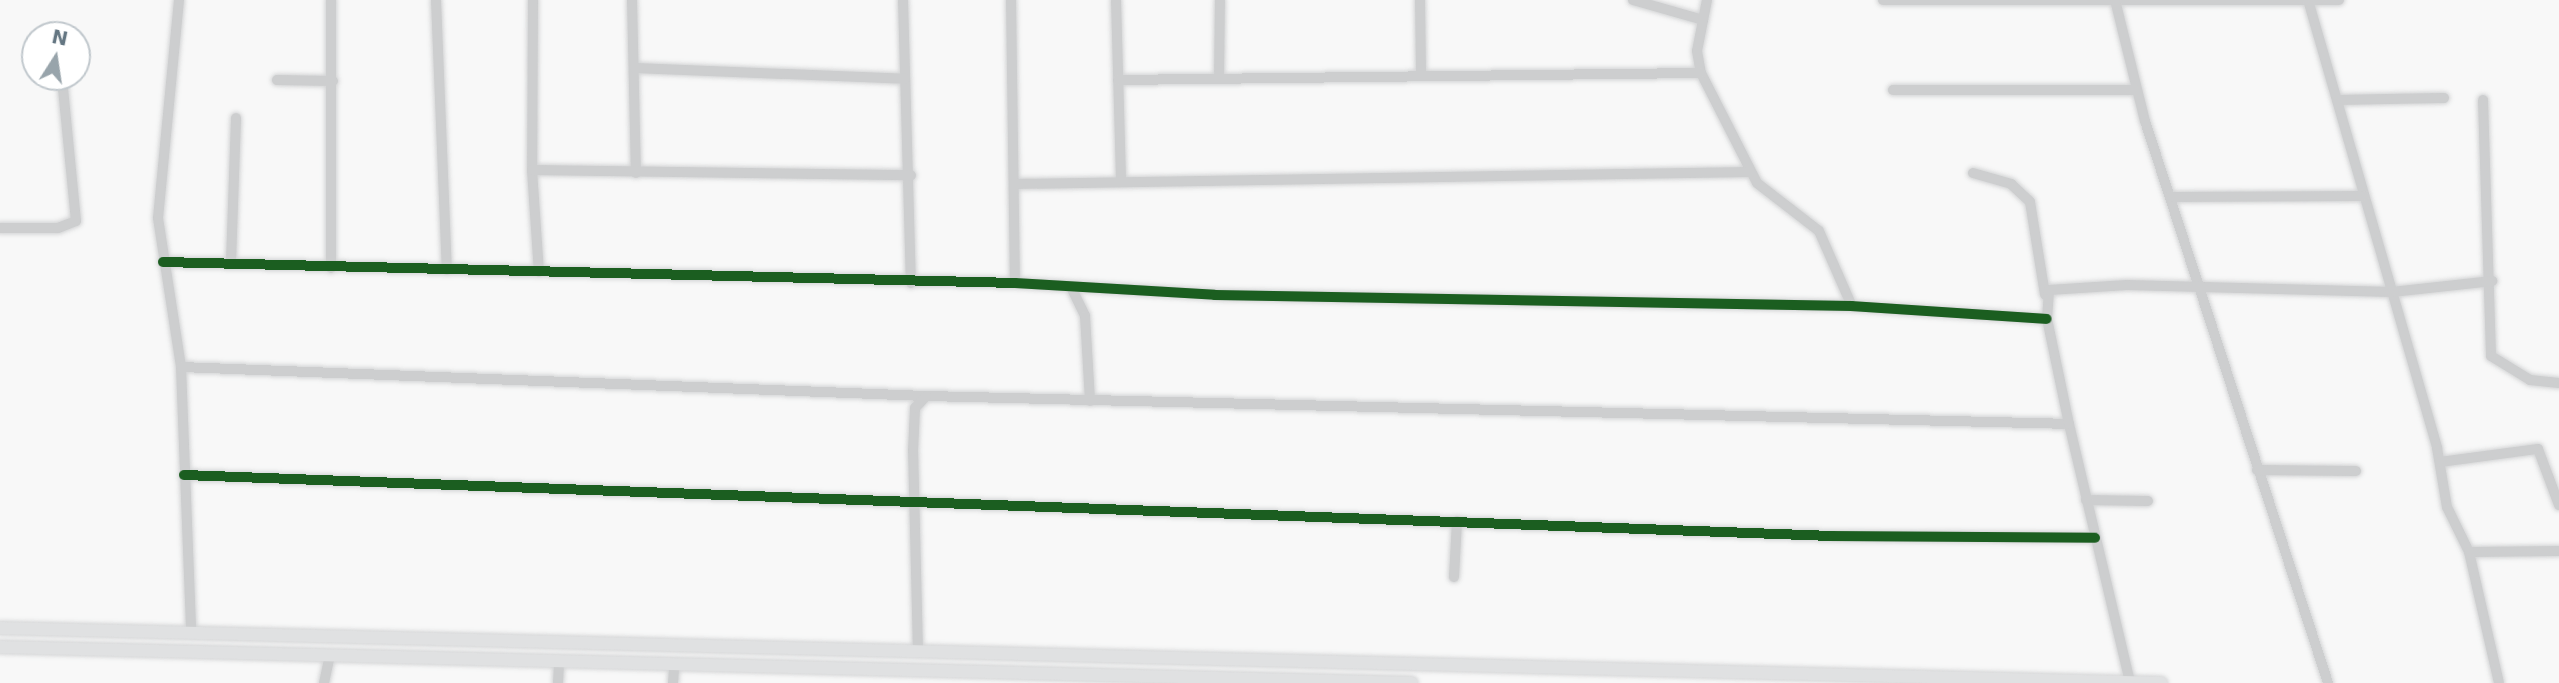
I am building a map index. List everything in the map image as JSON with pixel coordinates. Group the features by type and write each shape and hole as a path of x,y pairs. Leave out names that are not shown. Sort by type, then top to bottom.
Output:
{"main road":[{"path":"0,628 2161,683"},
{"path":"280,637 280,655"},
{"path":"0,647 280,655 329,659 1105,680 1412,683"},
{"path":"1238,680 1239,659"}],"street":[{"path":"179,0 179,48 160,166 163,262 181,367 191,634"},
{"path":"331,0 331,268"},
{"path":"436,0 447,270"},
{"path":"533,0 532,170 539,272"},
{"path":"632,0 636,173"},
{"path":"903,0 911,174 911,283"},
{"path":"1011,0 1014,284"},
{"path":"1116,0 1121,180"},
{"path":"1219,78 1220,0"},
{"path":"1420,0 1421,74"},
{"path":"1633,0 1703,20"},
{"path":"1707,0 1703,20 1701,73 1751,172 1772,197 1819,231 1852,306"},
{"path":"1883,0 2339,0"},
{"path":"2115,0 2136,90 2328,683"},
{"path":"2309,2 2440,462 2447,507 2469,552 2499,683"},
{"path":"635,68 905,79"},
{"path":"1118,80 1421,74 1701,73"},
{"path":"277,80 332,81"},
{"path":"1893,90 2136,90"},
{"path":"0,228 58,228 76,221 63,91"},
{"path":"2337,100 2444,98"},
{"path":"2483,100 2493,360 2530,380 2559,383"},
{"path":"231,262 236,118"},
{"path":"532,170 911,174"},
{"path":"1014,184 1121,180 1751,172"},
{"path":"1973,173 2011,184 2030,202 2047,319 2086,499 2130,682"},
{"path":"2170,197 2364,196"},
{"path":"163,262 1014,284 1072,289 1852,306 2047,319"},
{"path":"2045,296 2054,287 2087,285 2392,292 2492,281"},
{"path":"1072,289 1085,316 1090,401"},
{"path":"181,367 920,398 2069,424"},
{"path":"918,652 916,503 920,398"},
{"path":"2440,462 2538,449 2559,505"},
{"path":"2257,470 2356,471"},
{"path":"184,475 1457,521 2095,538"},
{"path":"2086,499 2148,501"},
{"path":"1454,577 1457,521"},
{"path":"2469,552 2559,551"},
{"path":"324,683 329,659"},
{"path":"558,683 559,664"},
{"path":"673,683 674,668"}],"cycle path":[{"path":"163,262 1015,283 1215,295 1852,306 2047,319"},
{"path":"184,475 1833,536 2095,538"}]}
